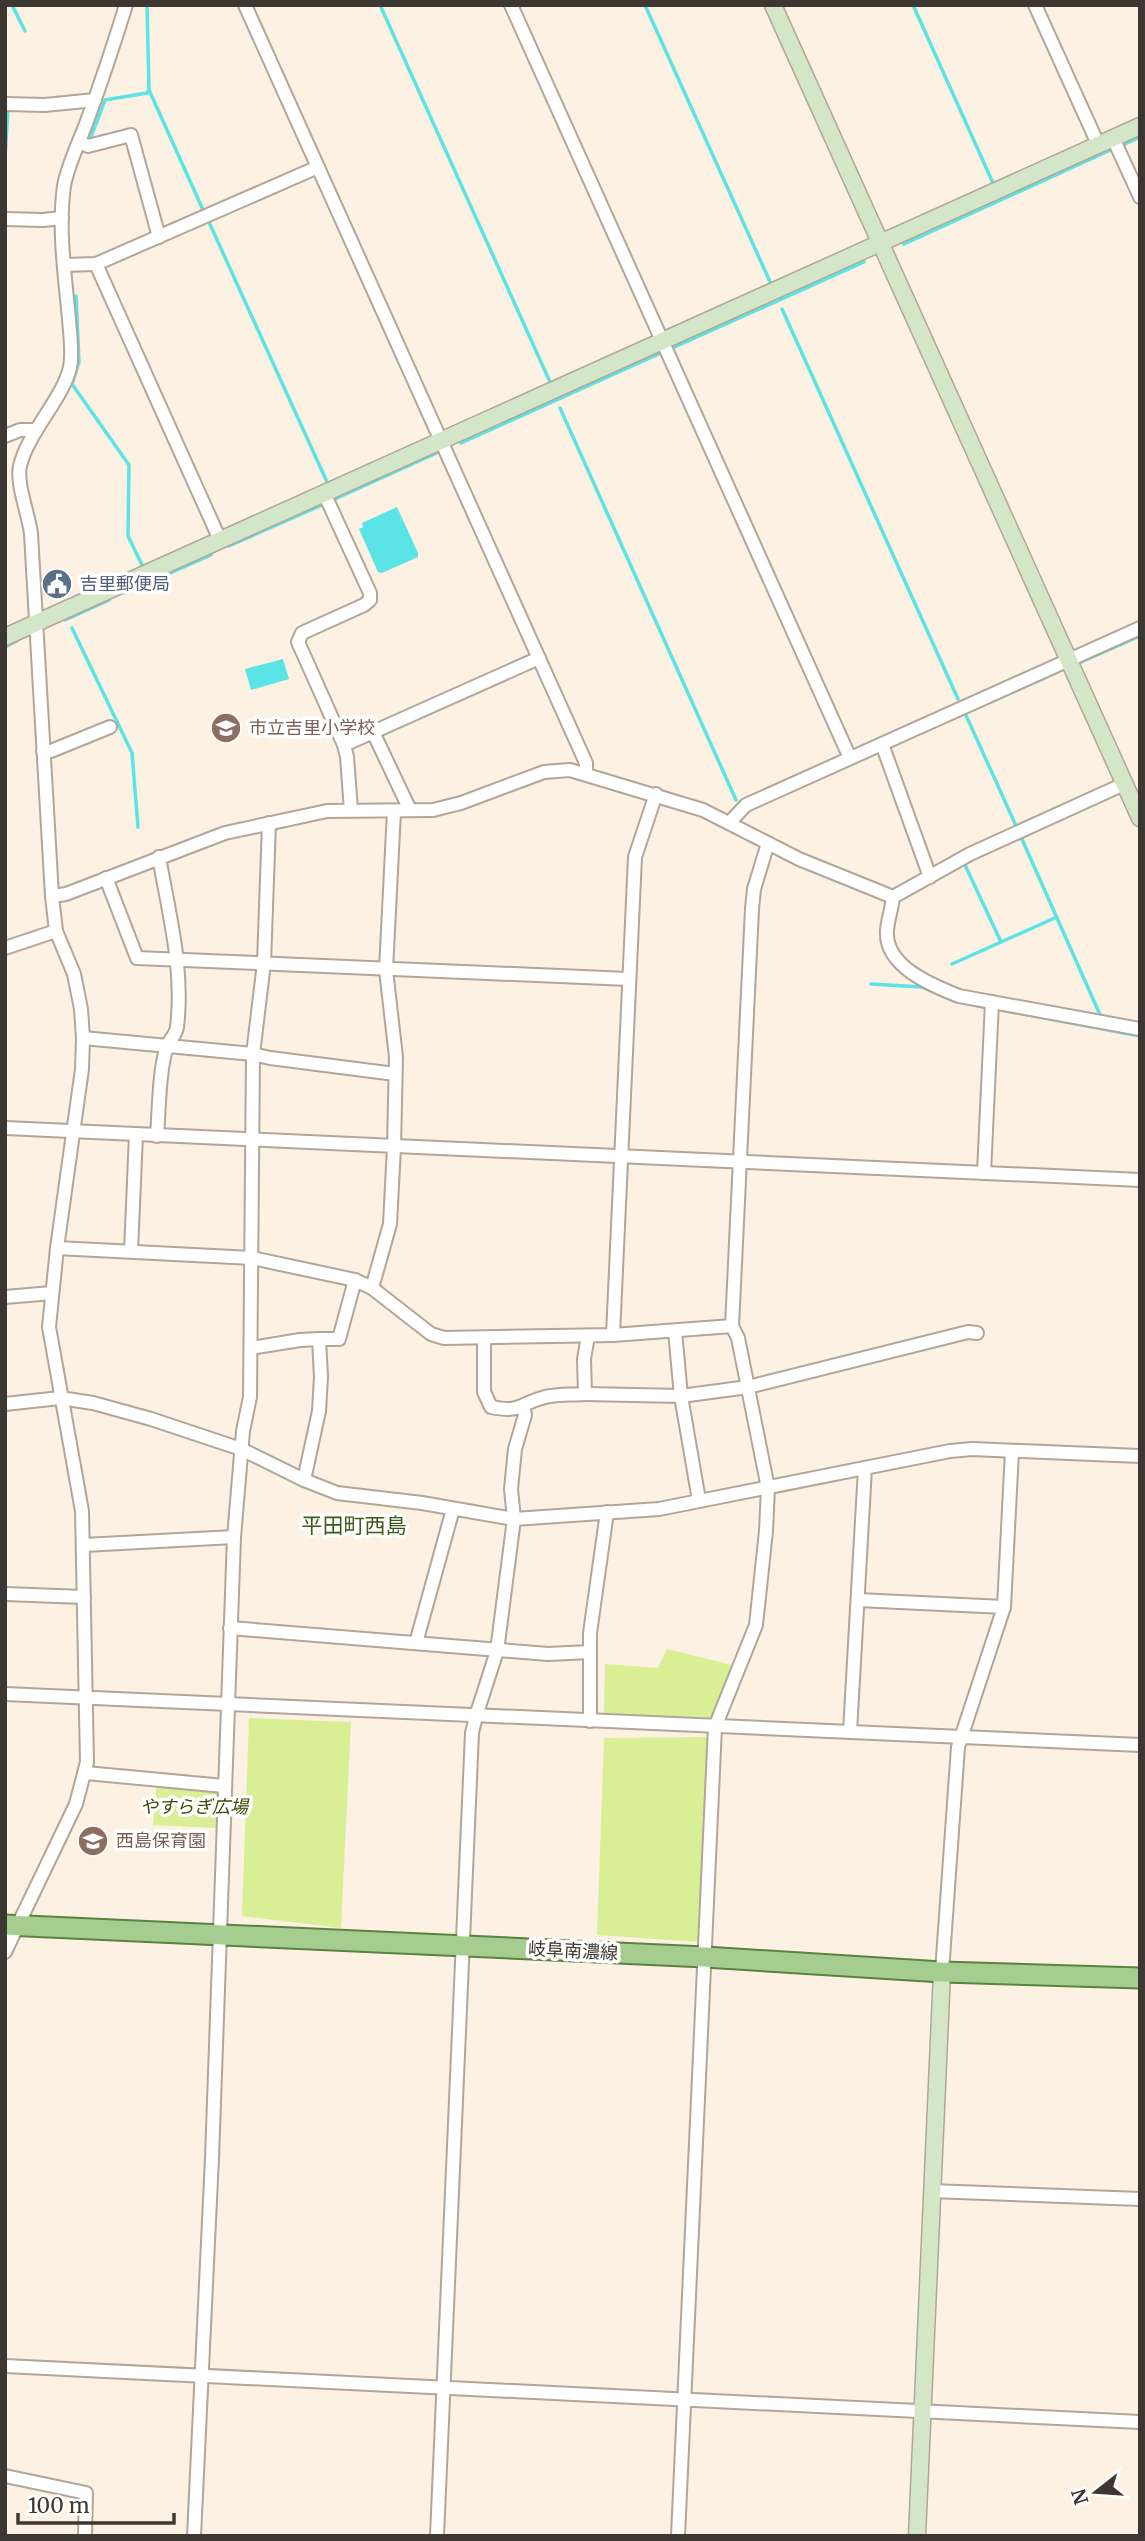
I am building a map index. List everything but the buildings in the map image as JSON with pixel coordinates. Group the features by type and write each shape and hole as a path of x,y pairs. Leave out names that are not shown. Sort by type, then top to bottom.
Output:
{"main road":[{"name":"岐阜南濃線","path":"12,1925 705,1957 942,1972 1140,1978"}],"street":[{"path":"5,1952 12,1925 76,1804 86,1773 87,1697 84,1545 76,1478 49,1327 82,1069 83,1038 75,974 56,931 52,896 32,534 20,485 20,467 36,430 70,367 71,345 62,218 64,187 69,165 95,100 126,5"},
{"path":"244,5 586,763 586,773"},
{"path":"511,5 850,758"},
{"path":"773,5 1140,818"},
{"path":"1035,5 1105,141 1140,197"},
{"path":"5,104 45,105 95,100"},
{"path":"5,637 441,440 665,347 880,243 1140,126"},
{"path":"79,142 88,146 131,135 159,237"},
{"path":"65,265 96,264 318,167"},
{"path":"5,219 62,218"},
{"path":"96,264 220,540"},
{"path":"5,436 20,430 36,430"},
{"path":"324,493 370,593 370,600 365,605 302,633 298,642 344,745 351,810"},
{"path":"729,823 746,805 1140,628"},
{"path":"344,745 539,658"},
{"path":"43,751 51,751 110,727"},
{"path":"373,732 410,810"},
{"path":"882,744 930,877"},
{"path":"52,896 66,894 225,833 327,811 433,810 461,803 544,772 570,770 703,810 799,859 893,897"},
{"path":"893,897 970,854 1124,784"},
{"path":"613,1335 635,857 656,794"},
{"path":"372,1289 390,1224 394,1147 396,1057 386,970 394,811"},
{"path":"194,2536 234,1537 241,1449 250,1396 253,1054 264,963 270,823"},
{"path":"678,2536 715,1727 756,1625 768,1488 748,1387 732,1326 752,909 754,889 768,843"},
{"path":"157,1136 167,1046 176,1031 178,961 159,857"},
{"path":"106,878 137,958 628,979"},
{"path":"893,897 887,930 888,944 892,953 905,967 932,986 959,996 992,1003 1140,1029"},
{"path":"5,948 56,931"},
{"path":"984,1173 992,1003"},
{"path":"83,1038 253,1054 395,1074"},
{"path":"5,1128 1140,1180"},
{"path":"131,1251 136,1135"},
{"path":"57,1248 252,1258 355,1280 372,1289 431,1335 444,1338 613,1335 732,1326"},
{"path":"251,1348 300,1339 339,1339 355,1280"},
{"path":"5,1297 52,1293"},
{"path":"675,1331 681,1396 699,1500"},
{"path":"484,1339 484,1392 491,1407 508,1410 523,1408 546,1397 585,1394 681,1396 748,1387 968,1332 977,1333"},
{"path":"585,1394 584,1359 587,1336"},
{"path":"304,1480 319,1411 319,1339"},
{"path":"5,1404 60,1398 93,1403 241,1449 337,1493 422,1503 514,1519 659,1509 950,1451 1140,1457"},
{"path":"437,2536 472,1733 497,1651 514,1519 510,1489 515,1449 525,1415 523,1408"},
{"path":"916,2536 942,1972 960,1736 1004,1607 1012,1451"},
{"path":"850,1732 865,1468"},
{"path":"416,1643 453,1509"},
{"path":"590,1721 590,1633 607,1512"},
{"path":"84,1545 234,1537"},
{"path":"5,1594 84,1597"},
{"path":"858,1600 1004,1607"},
{"path":"230,1628 497,1651 548,1654 590,1652"},
{"path":"5,1694 1140,1745"},
{"path":"86,1773 224,1786"},
{"path":"931,2192 1140,2199"},
{"path":"5,2366 1140,2422"},
{"path":"5,2476 86,2493 85,2536"}],"green space":[{"path":"667,1649 732,1665 715,1721 604,1713 605,1664 658,1668"},
{"path":"249,1718 351,1722 341,1928 242,1916"},
{"path":"711,1737 699,1942 597,1935 604,1738"},
{"name":"やすらぎ広場","path":"157,1783 220,1789 218,1828 153,1825"}],"water":[{"path":"397,507 418,557 382,573 378,572 359,529 363,527 362,523"},
{"path":"283,659 289,679 251,690 245,669"}],"waterway":[{"path":"12,5 25,31"},
{"path":"147,5 149,90 204,212"},
{"path":"380,5 550,382"},
{"path":"645,5 771,284"},
{"path":"913,5 993,183"},
{"path":"91,137 105,100 147,93 149,90"},
{"path":"5,157 8,110"},
{"path":"1123,145 1140,137"},
{"path":"904,244 1115,148"},
{"path":"208,220 327,482"},
{"path":"670,349 864,262"},
{"path":"76,296 79,362 72,384 129,465 128,536 143,567"},
{"path":"782,309 958,699"},
{"path":"461,443 663,352"},
{"path":"560,408 736,800"},
{"path":"335,499 441,451"},
{"path":"229,546 324,504"},
{"path":"125,593 211,555"},
{"path":"65,620 109,600"},
{"path":"72,628 132,753 138,827"},
{"path":"1079,663 1140,636"},
{"path":"5,647 17,641"},
{"path":"923,732 1058,672"},
{"path":"965,713 1017,828"},
{"path":"1021,837 1101,1017"},
{"path":"965,865 1001,942"},
{"path":"952,964 1057,917"},
{"path":"871,984 922,987 954,1001 988,1008"},
{"path":"1002,1010 1140,1036"}],"place":[{"name":"吉里郵便局","path":"57,584"},
{"name":"市立吉里小学校","path":"226,728"},
{"name":"西島保育園","path":"93,1841"}],"district":[{"name":"平田町西島","path":"354,1526"}]}
